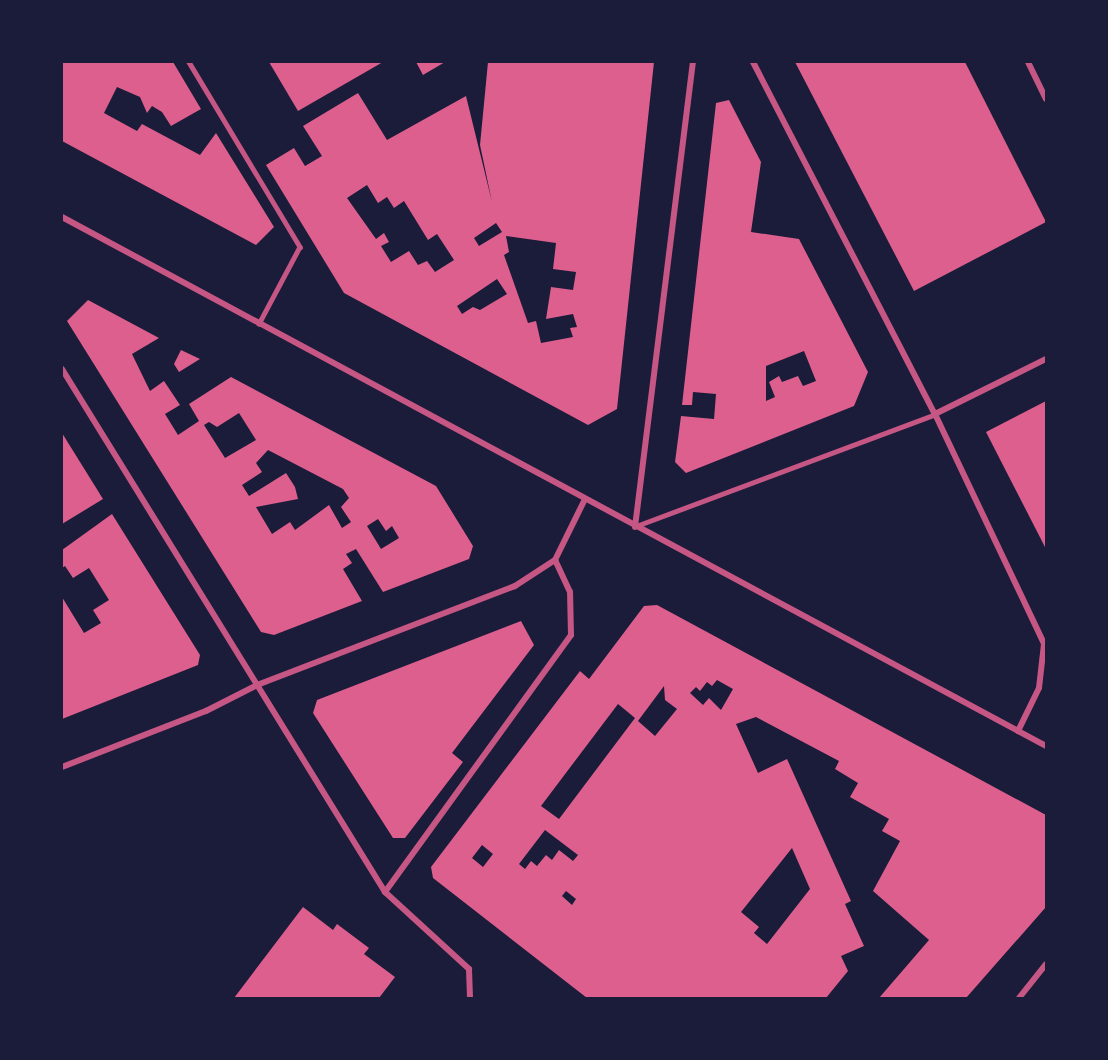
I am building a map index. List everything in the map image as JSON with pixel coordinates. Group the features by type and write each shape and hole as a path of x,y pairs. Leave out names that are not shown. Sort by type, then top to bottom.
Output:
{"street":[{"path":"635,527 693,62"},
{"path":"753,62 935,414 1044,644 1039,688 1018,731"},
{"path":"1028,62 1047,99"},
{"path":"62,217 635,527 1047,746"},
{"path":"635,527 935,414 1047,359"},
{"path":"62,369 385,892 469,969 470,999"},
{"path":"62,767 206,711 257,685 515,586 555,560 585,500"},
{"path":"385,892 571,635 570,592 555,560"},
{"path":"1019,999 1047,964"}],"lane":[{"path":"189,62 300,247 259,324"}],"building":[{"path":"62,62 173,62 201,109 171,126 162,112 152,106 147,113 140,97 117,87 104,113 137,131 142,124 200,155 216,133 274,227 256,245 62,141"},
{"path":"269,62 383,62 298,111"},
{"path":"416,62 445,62 423,75"},
{"path":"488,62 654,62 617,409 588,425 344,293 266,165 294,148 305,166 322,156 303,126 358,93 387,140 466,96 492,202 480,145","holes":["367,185 378,203 387,197 394,208 404,201 428,240 437,234 454,260 435,272 427,261 418,265 409,251 391,262 381,246 389,242 384,233 376,239 347,198","496,223 502,232 479,246 474,238","506,236 556,243 553,269 576,272 573,290 551,287 546,319 573,314 577,327 570,328 573,337 541,343 536,321 528,323 504,255 509,252","497,279 507,294 480,310 473,307 462,314 457,306"]},
{"path":"795,62 965,62 1046,222 914,291"},
{"path":"729,100 761,162 751,232 799,239 868,372 854,406 686,473 675,462 681,416 714,419 716,394 693,392 692,405 682,405 716,103","holes":["804,351 816,381 803,386 798,376 782,382 779,376 769,382 775,397 766,401 766,366"]},
{"path":"88,300 159,338 132,354 150,391 164,381 180,405 165,414 178,435 199,421 189,404 231,377 436,486 473,546 469,559 383,592 356,549 346,554 352,563 343,569 362,601 274,635 261,632 67,321","holes":["239,413 256,440 225,458 204,425 209,422 217,427","268,450 343,489 349,498 341,507 351,522 342,528 329,505 295,530 290,522 272,534 256,507 298,499 295,487 286,473 249,496 242,485 262,472 256,463","378,519 386,531 392,526 399,538 381,549 367,526"]},
{"path":"181,350 200,359 179,372 174,364"},
{"path":"1046,401 1046,549 986,432"},
{"path":"62,433 103,499 62,524"},
{"path":"112,514 200,655 198,665 62,719 62,597 84,633 101,623 93,610 109,600 89,568 73,578 65,566 62,568 62,550"},
{"path":"657,605 1046,815 1046,907 966,998 879,998 929,940 873,891 900,841 882,831 889,819 850,797 858,783 835,769 839,761 756,717 736,724 758,773 787,759 851,901 845,904 864,946 841,956 848,971 826,998 587,998 433,878 431,867 580,671 589,679 644,606","holes":["717,680 733,689 721,710 709,698 703,705 690,693 696,687 700,691 707,682 712,686","664,686 665,700 677,709 655,736 638,721","618,704 635,718 559,819 541,806","545,830 578,855 573,861 559,850 552,860 546,855 537,866 531,861 525,869 519,864","482,845 493,854 483,867 472,858","792,848 810,889 767,944 754,933 759,927 741,912","566,891 576,899 572,905 562,896"]},
{"path":"521,621 534,645 452,753 463,762 405,838 393,838 313,713 317,700"},
{"path":"303,907 333,930 337,924 369,948 364,954 395,977 379,998 234,998"}]}
